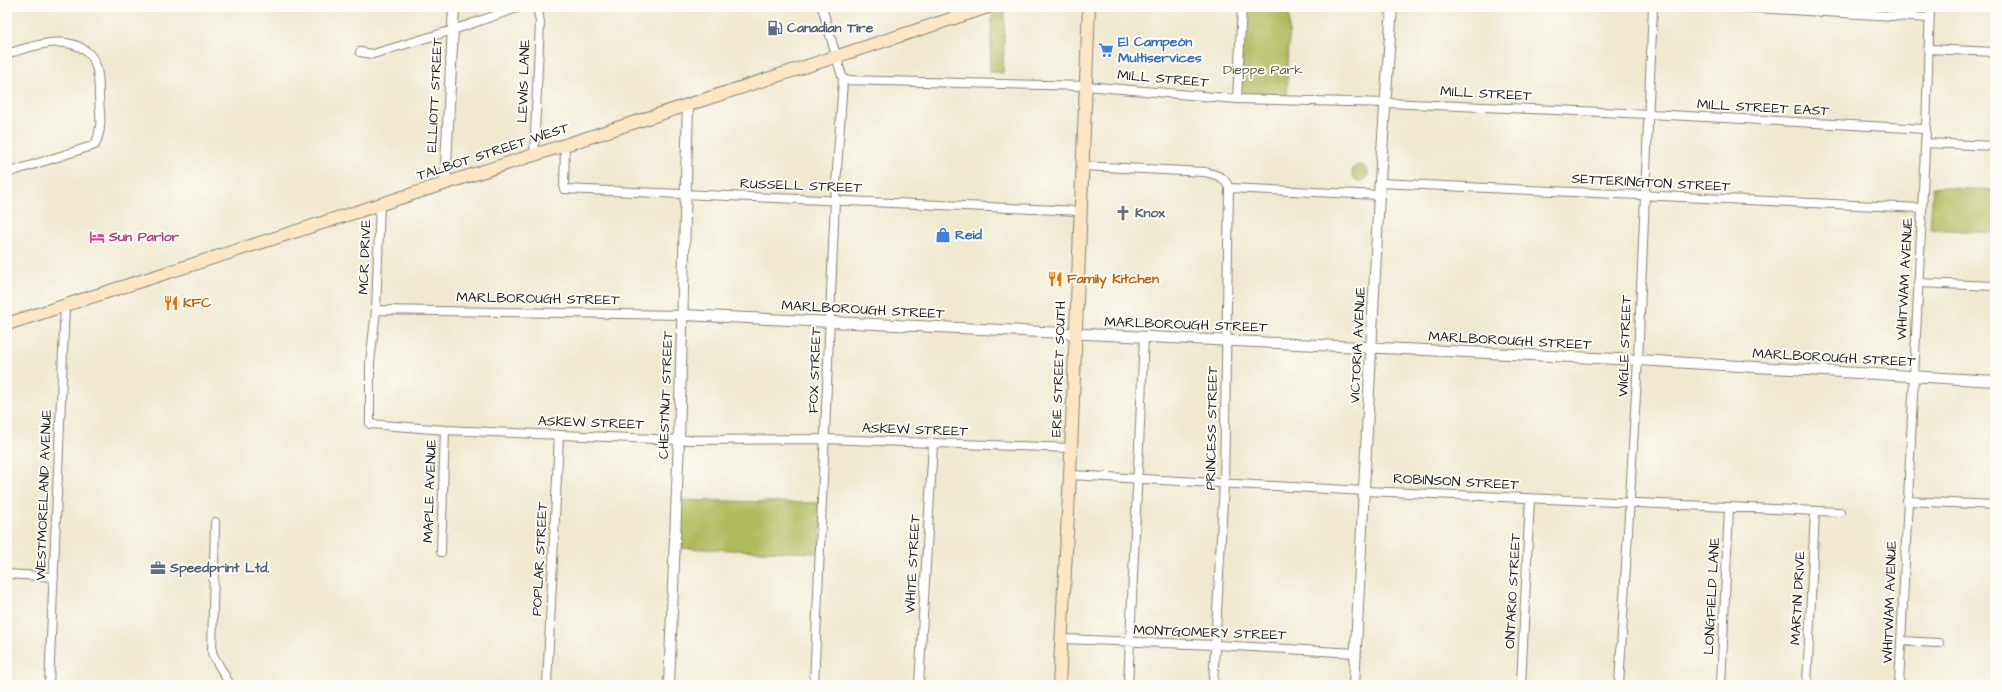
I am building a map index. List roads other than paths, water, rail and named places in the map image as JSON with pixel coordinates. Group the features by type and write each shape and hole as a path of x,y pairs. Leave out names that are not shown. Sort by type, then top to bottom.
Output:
{"main road":[{"name":"TALBOT STREET WEST","path":"7,324 688,106 836,57 972,9 988,7"},
{"name":"ERIE STREET SOUTH","path":"1059,685 1063,639 1089,7"}],"street":[{"name":"ELLIOTT STREET","path":"445,184 454,7"},
{"path":"360,52 373,54 453,30 520,7"},
{"name":"LEWIS LANE","path":"534,155 540,22 537,7"},
{"name":"FOX STREET","path":"814,685 834,200 843,80 822,7"},
{"path":"1237,99 1242,7"},
{"name":"VICTORIA AVENUE","path":"1354,685 1379,195 1392,7"},
{"name":"WIGLE STREET","path":"1618,685 1638,360 1653,7"},
{"path":"1739,7 1929,18"},
{"name":"WHITWAM AVENUE","path":"1899,685 1921,208 1926,130 1930,7"},
{"path":"7,54 38,43 61,43 82,49 92,56 96,67 99,86 101,132 95,145 7,173"},
{"path":"1928,49 1995,52"},
{"name":"MILL STREET","path":"843,80 1086,86 1237,99 1386,103 1649,114"},
{"name":"CHESTNUT STREET","path":"668,685 679,440 688,106"},
{"name":"MILL STREET EAST","path":"1649,114 1926,130"},
{"path":"1925,142 1995,146"},
{"name":"RUSSELL STREET","path":"565,145 564,189 1080,211"},
{"path":"1082,166 1172,169 1219,175 1226,180 1229,188 1379,195"},
{"name":"SETTERINGTON STREET","path":"1380,183 1921,208"},
{"name":"PRINCESS STREET","path":"1213,685 1224,483 1229,188"},
{"name":"MCR DRIVE","path":"376,310 380,204"},
{"path":"1918,283 1995,286"},
{"name":"WESTMORELAND AVENUE","path":"49,685 65,305"},
{"name":"MARLBOROUGH STREET","path":"376,310 683,315 1638,360 1995,381"},
{"name":"ASKEW STREET","path":"376,310 370,363 370,424 445,430 679,440 825,439 1071,448"},
{"path":"1128,685 1144,337"},
{"name":"MAPLE AVENUE","path":"441,552 445,430"},
{"name":"POPLAR STREET","path":"547,685 559,435"},
{"name":"WHITE STREET","path":"919,685 933,444"},
{"name":"ROBINSON STREET","path":"1070,474 1365,491 1840,512"},
{"name":"ONTARIO STREET","path":"1521,685 1530,498"},
{"path":"1907,501 1995,505"},
{"name":"LONGFIELD LANE","path":"1721,685 1729,508"},
{"name":"MARTIN DRIVE","path":"1807,685 1815,511"},
{"path":"215,522 212,653 230,685"},
{"path":"7,574 54,577"},
{"name":"MONTGOMERY STREET","path":"1063,639 1131,643 1216,645 1356,653"},
{"path":"1901,641 1939,643"}],"place":[{"name":"Canadian Tire","path":"775,28"},
{"name":"El Campeón Multiservices","path":"1106,50"},
{"name":"Knox","path":"1123,213"},
{"name":"Reid","path":"943,235"},
{"name":"Sun Parlor","path":"97,237"},
{"name":"Family Kitchen","path":"1055,279"},
{"name":"KFC","path":"171,303"},
{"name":"Speedprint Ltd.","path":"158,568"}],"park label":[{"name":"Dieppe Park","path":"1263,70"}]}
